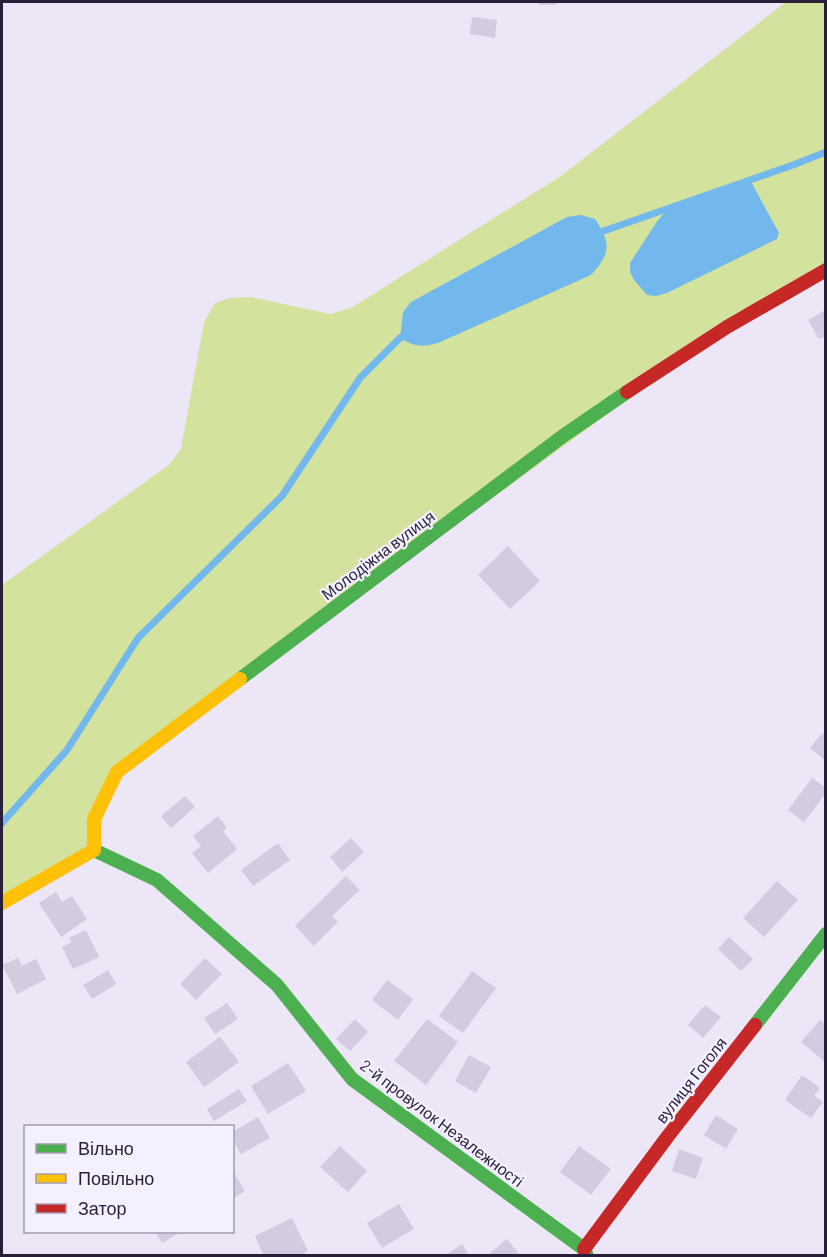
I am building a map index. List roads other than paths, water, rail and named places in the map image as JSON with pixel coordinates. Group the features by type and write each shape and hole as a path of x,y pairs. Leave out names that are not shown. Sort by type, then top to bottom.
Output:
{"street":[{"name":"Молодіжна вулиця","path":"94,850 94,819 117,772 581,423 727,327 825,270"},
{"path":"2,903 94,850"},
{"name":"2-й провулок Незалежності","path":"94,850 157,880 277,985 352,1079 585,1252"},
{"name":"вулиця Гоголя","path":"585,1252 668,1136 825,934"}],"water":[{"path":"750,180 779,233 777,239 667,293 656,296 647,295 634,280 630,272 630,263 658,220 670,207"},
{"path":"581,215 595,219 606,241 605,254 591,275 438,343 419,345 400,338 403,312 411,302 567,217"}],"waterway":[{"path":"595,234 826,152"},
{"path":"2,823 67,750 138,638 282,496 360,378 400,338 408,334"}]}
